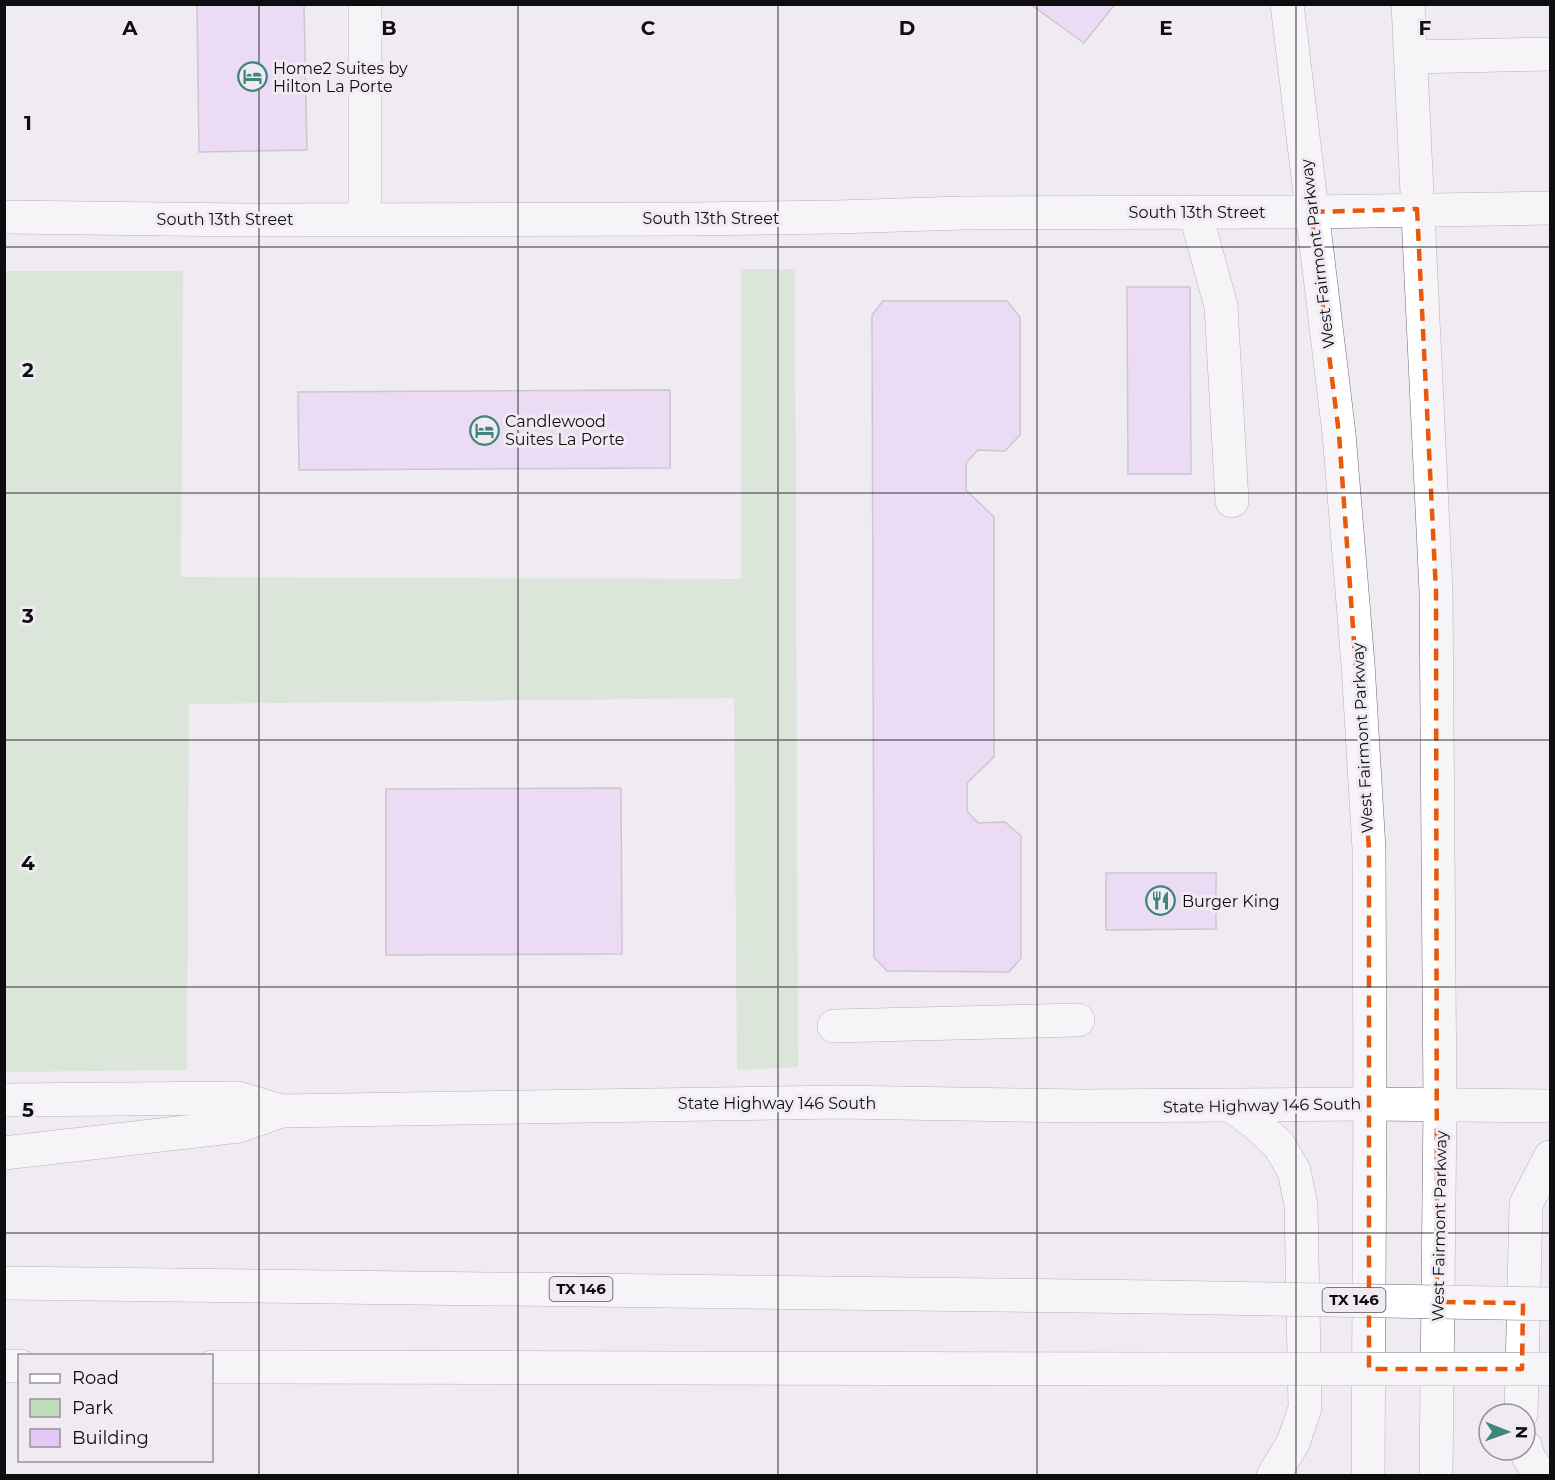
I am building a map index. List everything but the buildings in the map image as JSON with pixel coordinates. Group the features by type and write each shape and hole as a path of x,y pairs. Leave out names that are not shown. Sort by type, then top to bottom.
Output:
{"main road":[{"path":"365,4 365,219"},
{"name":"West Fairmont Parkway","path":"1287,4 1339,434 1358,664 1369,849 1368,1476"},
{"name":"West Fairmont Parkway","path":"1408,4 1436,592 1440,1104 1436,1476"},
{"path":"1411,57 1540,54"},
{"name":"South 13th Street","path":"4,217 692,219 837,218 962,213 1311,212 1551,208"},
{"path":"1195,212 1221,306 1232,501"},
{"path":"834,1026 1078,1020"},
{"name":"State Highway 146 South","path":"4,1100 238,1098 281,1111 838,1102 1080,1106 1440,1104 1551,1106"},
{"path":"1233,1106 1279,1145 1294,1171 1301,1205 1305,1408 1293,1443 1273,1476"},
{"path":"4,1153 239,1126 281,1111"},
{"path":"1521,1402 1526,1204 1551,1158"},
{"name":"TX 146","path":"4,1283 1551,1304"},
{"path":"213,1367 1551,1369"},
{"path":"1532,1462 1541,1476"}],"highlighted area":[{"path":"1417,209 1436,592 1437,1302 1523,1303 1522,1369 1369,1369 1369,849 1339,434 1311,212"}],"green space":[{"path":"741,269 795,269 798,1067 737,1070 734,698 189,704 187,1070 5,1072 5,271 183,271 181,577 741,579"}],"place":[{"name":"Home2 Suites by Hilton La Porte","path":"252,77"},
{"name":"Candlewood Suites La Porte","path":"484,430"},
{"name":"Burger King","path":"1161,901"}]}
